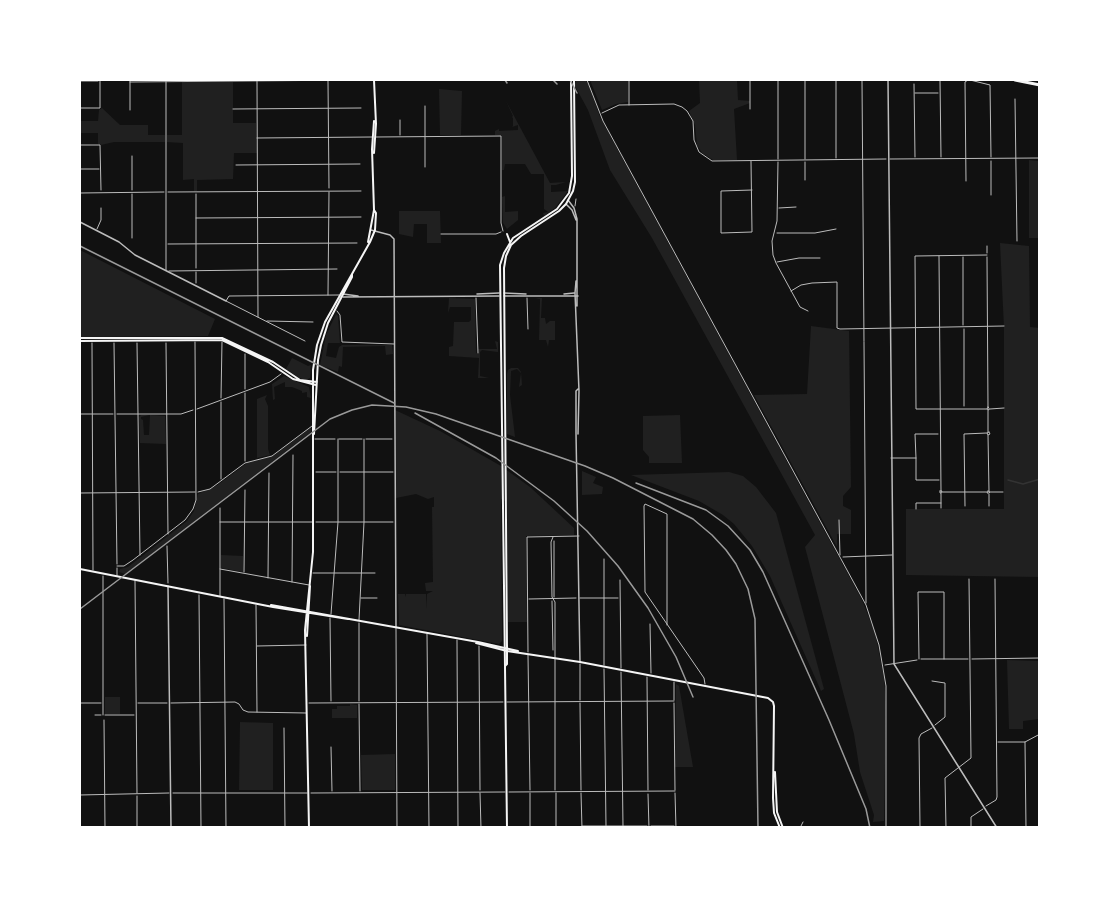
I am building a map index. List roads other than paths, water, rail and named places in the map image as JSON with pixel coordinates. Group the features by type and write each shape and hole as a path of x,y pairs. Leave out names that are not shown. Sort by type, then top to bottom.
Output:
{"highway":[{"path":"1015,80 1040,85"}],"main road":[{"path":"309,828 306,639 314,522 314,359 321,332 369,243 367,241 373,230 374,80"},
{"path":"507,828 502,258 510,242 566,201 575,182 573,80"},
{"path":"507,234 510,242"},
{"path":"502,294 504,262 514,239"},
{"path":"314,434 315,384 321,345 328,323 352,274"},
{"path":"346,289 351,294"},
{"path":"80,340 222,339 283,371 293,379 315,384"},
{"path":"80,569 760,696 773,702 773,798 774,813 781,828"}],"street":[{"path":"80,81 100,80 100,108 80,108"},
{"path":"166,80 166,271"},
{"path":"257,80 258,317"},
{"path":"328,80 328,295"},
{"path":"130,110 130,81 361,80"},
{"path":"587,80 600,114 866,605 884,665 886,828"},
{"path":"629,80 629,105"},
{"path":"750,80 750,110"},
{"path":"778,80 777,208 772,247 776,263 800,308 808,311"},
{"path":"805,80 805,180"},
{"path":"836,80 836,160"},
{"path":"862,80 866,605"},
{"path":"888,80 894,664 997,828"},
{"path":"940,80 940,159"},
{"path":"966,181 965,82 969,80 990,85 991,195"},
{"path":"914,84 915,159"},
{"path":"915,93 940,93"},
{"path":"1039,97 1040,142"},
{"path":"1015,99 1017,241"},
{"path":"600,114 613,107 629,105 674,104 682,107 691,116 696,146 703,156 718,161 1040,158"},
{"path":"425,106 425,167"},
{"path":"233,110 361,108"},
{"path":"400,120 400,137"},
{"path":"257,138 501,136 501,223 503,231 514,239"},
{"path":"80,146 100,146 101,192"},
{"path":"132,156 132,238"},
{"path":"751,161 752,190 752,232 721,233 721,191 752,190"},
{"path":"236,165 360,164"},
{"path":"80,169 100,169"},
{"path":"80,193 361,191"},
{"path":"196,192 196,286"},
{"path":"576,199 577,204 574,207 579,433 582,827 676,827 674,680"},
{"path":"566,201 574,207"},
{"path":"566,201 576,220"},
{"path":"777,208 796,207"},
{"path":"96,230 101,220 101,208"},
{"path":"196,218 361,217"},
{"path":"80,222 119,242 135,255 305,341"},
{"path":"775,233 815,233 836,229"},
{"path":"373,230 390,235 394,239 397,828"},
{"path":"441,234 496,234 503,231"},
{"path":"166,244 357,243"},
{"path":"987,246 989,506"},
{"path":"963,255 964,409"},
{"path":"987,255 915,256 916,409 1004,408"},
{"path":"939,256 940,508"},
{"path":"776,263 799,258 820,258"},
{"path":"166,271 337,269"},
{"path":"791,291 801,285 837,282 837,328 840,329 1004,326"},
{"path":"226,301 229,296 576,294"},
{"path":"341,295 358,296"},
{"path":"476,295 477,353"},
{"path":"527,295 528,329"},
{"path":"335,310 340,315 342,342 394,344"},
{"path":"266,321 313,322"},
{"path":"137,339 140,555"},
{"path":"166,339 168,534"},
{"path":"117,566 127,565 190,516 196,500 195,339"},
{"path":"221,481 222,339"},
{"path":"92,340 93,572"},
{"path":"114,340 117,576"},
{"path":"245,350 245,463"},
{"path":"80,414 181,414 274,380 283,371"},
{"path":"80,493 206,490 245,463 272,456 313,425"},
{"path":"965,506 964,434 988,433"},
{"path":"940,434 915,434 916,480 941,480"},
{"path":"314,439 394,440"},
{"path":"331,703 331,616 338,522 338,439"},
{"path":"360,792 358,621 364,522 364,440"},
{"path":"292,582 293,455"},
{"path":"891,458 916,458"},
{"path":"314,472 394,472"},
{"path":"268,578 269,473"},
{"path":"244,573 245,490"},
{"path":"941,492 1003,492"},
{"path":"916,509 916,503 941,503"},
{"path":"667,625 669,624 667,514 648,504 644,506 645,592 667,625 704,678 704,686"},
{"path":"220,508 220,596"},
{"path":"839,520 840,557"},
{"path":"220,522 395,522"},
{"path":"553,536 556,828"},
{"path":"530,828 527,537 579,536"},
{"path":"167,546 171,828"},
{"path":"840,557 892,555"},
{"path":"604,559 606,826"},
{"path":"220,569 310,586"},
{"path":"102,573 104,715"},
{"path":"312,573 375,573"},
{"path":"135,579 137,828"},
{"path":"946,828 945,778 971,758 969,579"},
{"path":"971,828 971,817 997,797 995,579"},
{"path":"620,580 623,826"},
{"path":"199,592 201,828"},
{"path":"919,659 918,592 944,592 944,659"},
{"path":"224,597 226,828"},
{"path":"360,598 377,598"},
{"path":"528,599 620,598"},
{"path":"256,603 257,713"},
{"path":"648,827 647,701 651,624"},
{"path":"427,634 429,828"},
{"path":"457,639 458,828"},
{"path":"477,644 480,702 480,828"},
{"path":"257,646 306,645"},
{"path":"884,665 919,659 1040,658"},
{"path":"920,828 919,738 921,734 945,717 945,683 932,681"},
{"path":"307,703 674,701"},
{"path":"136,703 225,702 237,703 245,712 307,713"},
{"path":"80,704 103,703"},
{"path":"95,715 136,715"},
{"path":"104,720 105,828"},
{"path":"284,728 285,828"},
{"path":"996,742 1025,742 1040,734"},
{"path":"1025,742 1026,828"},
{"path":"331,747 332,793"},
{"path":"80,795 675,791"},
{"path":"800,828 803,822"}],"waterway":[{"path":"1008,480 1023,484 1040,479"}],"railway":[{"path":"553,80 557,84"},
{"path":"570,80 577,93"},
{"path":"80,246 394,403"},
{"path":"80,609 330,419 372,405 406,407 436,414 613,478 693,519 726,550 736,564 748,589 755,619 758,828"},
{"path":"415,413 496,458 554,501 587,531 618,566 648,608 676,657 693,697"},
{"path":"636,483 706,510 728,526 750,550 763,572 829,720 866,809 870,828"}]}
